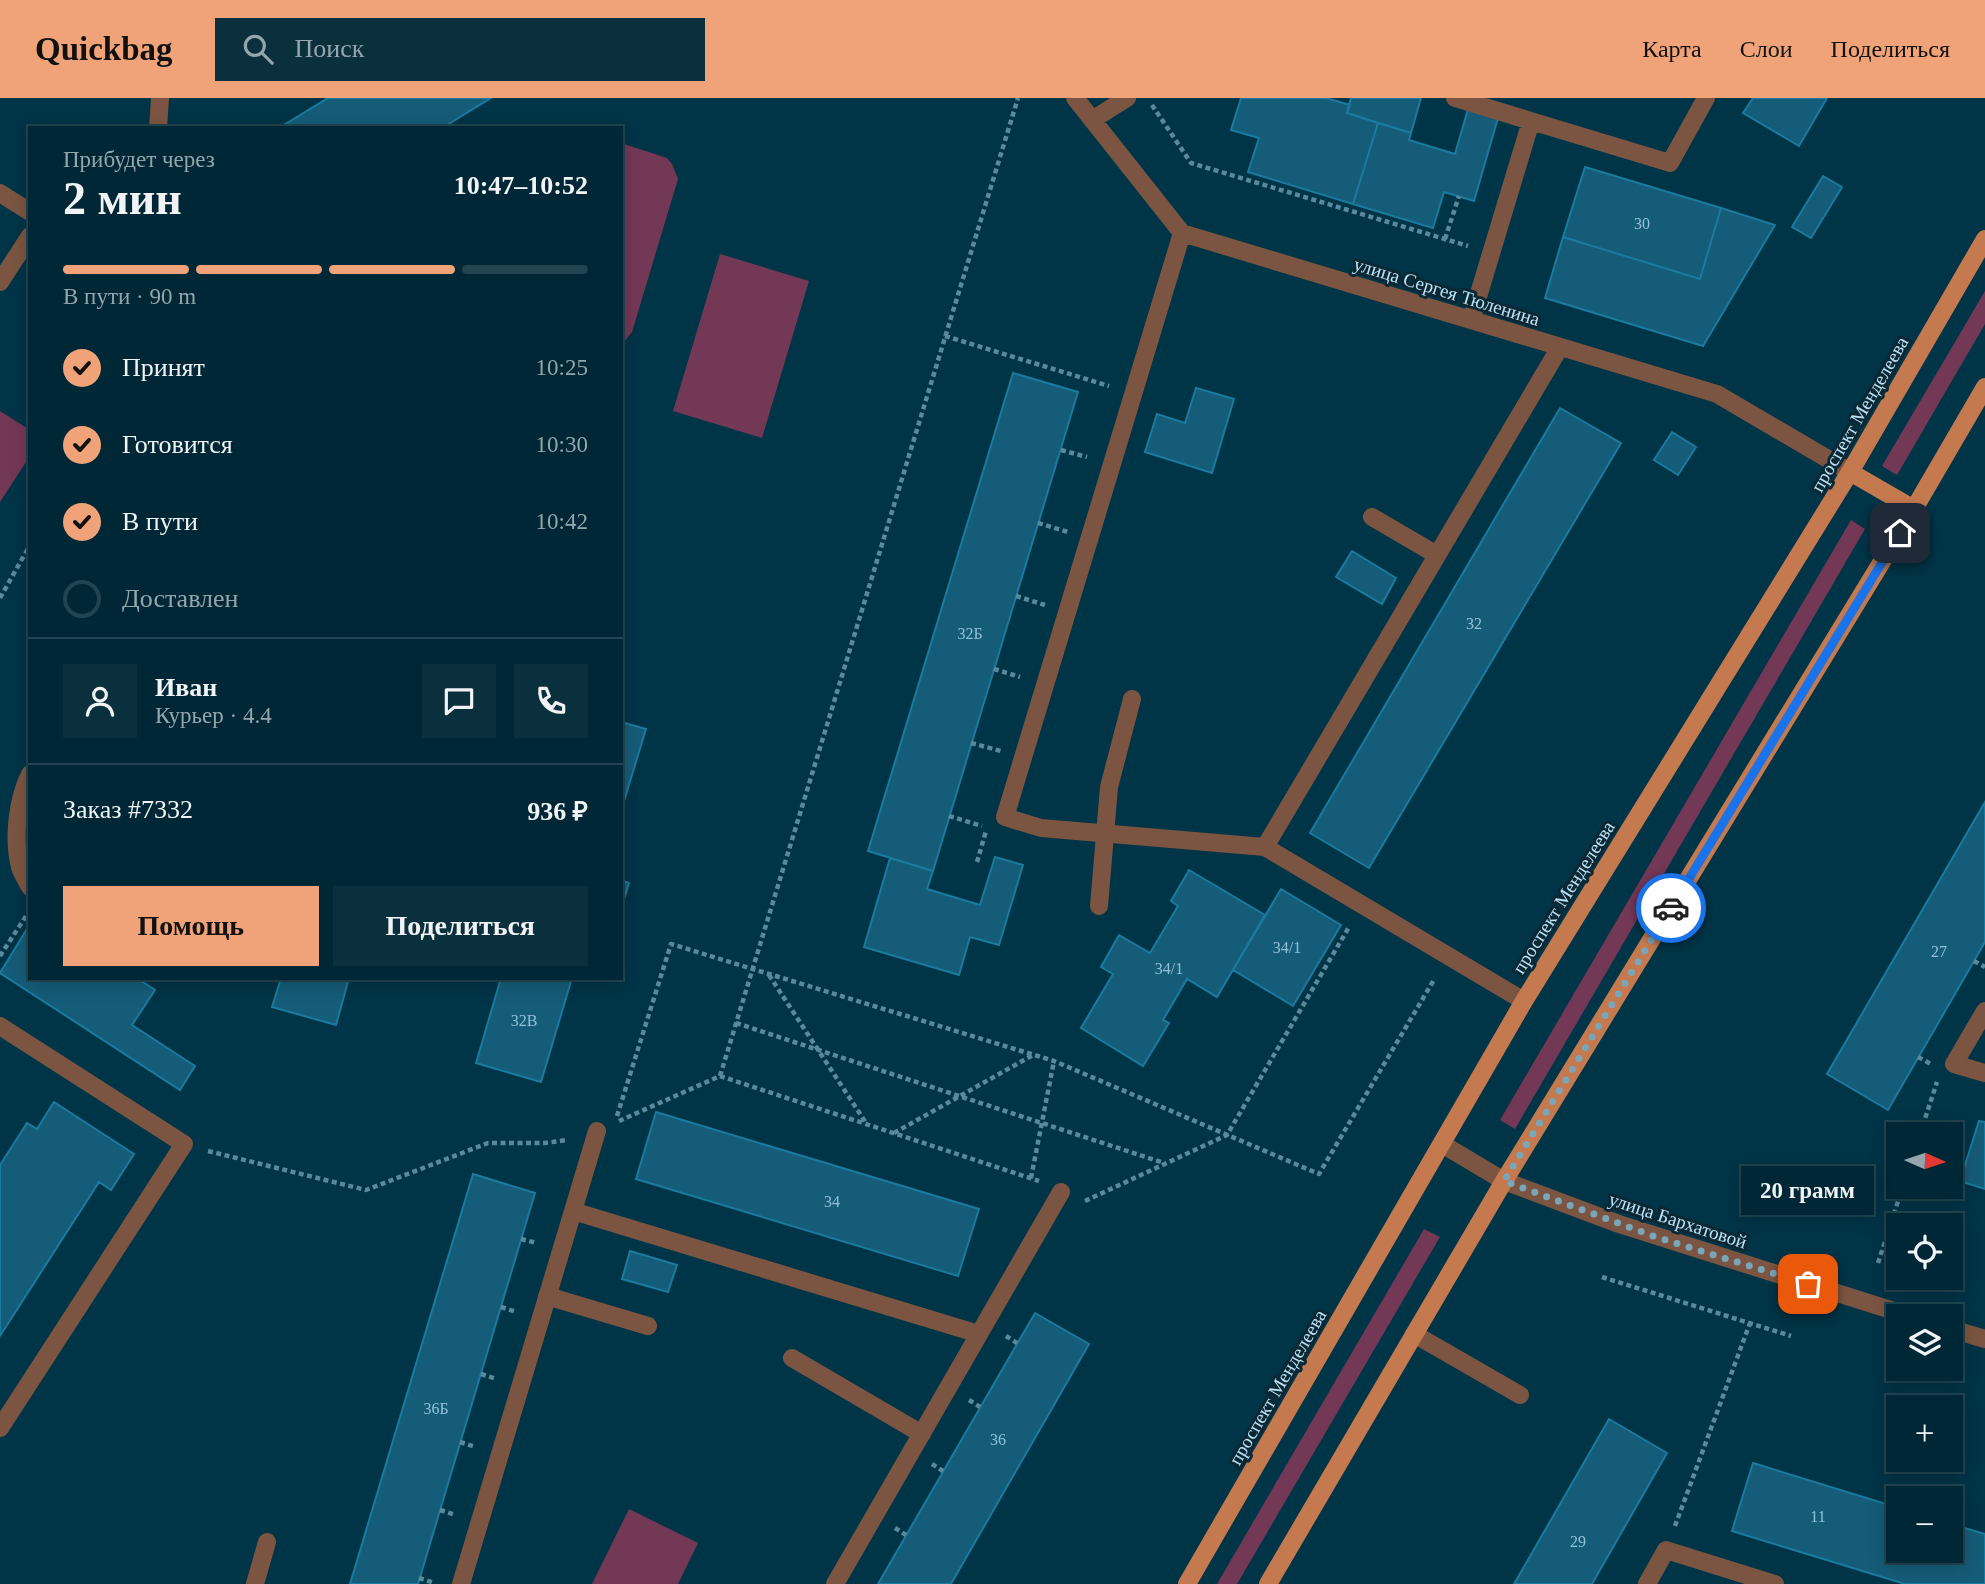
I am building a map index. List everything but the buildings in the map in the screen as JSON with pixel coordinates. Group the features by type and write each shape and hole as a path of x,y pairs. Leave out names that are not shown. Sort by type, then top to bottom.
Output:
{"main road":[{"name":"проспект Менделеева","path":"1187,1584 1524,1001 1979,263 1985,239"},
{"path":"1268,1584 1504,1181 1914,509 1985,387"},
{"path":"1850,472 1914,509"}],"street":[{"path":"158,126 160,98"},
{"path":"1075,98 1182,233 1005,817 1041,828 1265,847 1524,1001"},
{"path":"1091,120 1127,98"},
{"path":"1455,98 1670,163 1706,98"},
{"path":"1471,320 1531,121"},
{"path":"0,193 28,211"},
{"name":"улица Сергея Тюленина","path":"1182,233 1717,394 1850,472"},
{"path":"0,282 28,239"},
{"path":"1265,847 1560,347"},
{"path":"1373,517 1437,555"},
{"path":"1099,906 1109,787 1132,699"},
{"path":"28,781 18,815 18,841 20,868 28,883"},
{"path":"1985,1011 1954,1064 1985,1073"},
{"path":"0,1026 184,1144 0,1428"},
{"path":"461,1584 597,1131"},
{"name":"улица Бархатовой","path":"1442,1144 1504,1181 1656,1237 1886,1309"},
{"path":"835,1584 1061,1192"},
{"path":"573,1211 979,1334"},
{"path":"547,1296 648,1326"},
{"path":"1963,1333 1985,1339"},
{"path":"1414,1334 1520,1395"},
{"path":"792,1358 922,1434"},
{"path":"255,1584 267,1542"},
{"path":"1647,1584 1666,1550 1776,1584"}],"path":[{"path":"720,1076 1018,98"},
{"path":"1148,98 1191,163 1492,253"},
{"path":"1445,239 1459,196"},
{"path":"945,336 1120,389"},
{"path":"1061,450 1098,461"},
{"path":"1038,523 1077,534"},
{"path":"0,598 28,549"},
{"path":"1016,596 1054,608"},
{"path":"994,669 1032,681"},
{"path":"971,743 1010,754"},
{"path":"949,816 987,827"},
{"path":"1083,1202 1227,1135 1362,905"},
{"path":"0,956 28,913"},
{"path":"1054,1061 1031,1178 720,1076 615,1122 671,944 1054,1061 1320,1174 1448,956"},
{"path":"1974,961 1985,967"},
{"path":"768,974 866,1124"},
{"path":"736,1023 1165,1163"},
{"path":"894,1133 1034,1055"},
{"path":"1924,1122 1940,1070"},
{"path":"184,1144 366,1190 488,1143 545,1143 581,1138 597,1131"},
{"path":"1878,1263 1899,1199"},
{"path":"1602,1277 1791,1336"},
{"path":"1666,1550 1750,1323"},
{"path":"419,1578 438,1584"}],"shaded area":[{"path":"623,144 667,158 678,179 632,332 623,343"},
{"path":"720,254 809,281 762,438 673,411"},
{"path":"1985,291 1985,324 1897,475 1882,466"},
{"path":"0,411 28,429 28,459 0,502"},
{"path":"1851,520 1865,529 1515,1129 1500,1120"},
{"path":"1424,1229 1440,1237 1237,1584 1217,1584"},
{"path":"629,1509 698,1543 678,1584 592,1584"}],"way so far":[{"path":"1671,908 1504,1181 1656,1237 1808,1284"}],"place":[{"name":"20 грамм","path":"1808,1284"}],"route":[{"path":"1671,908 1900,533"}]}
